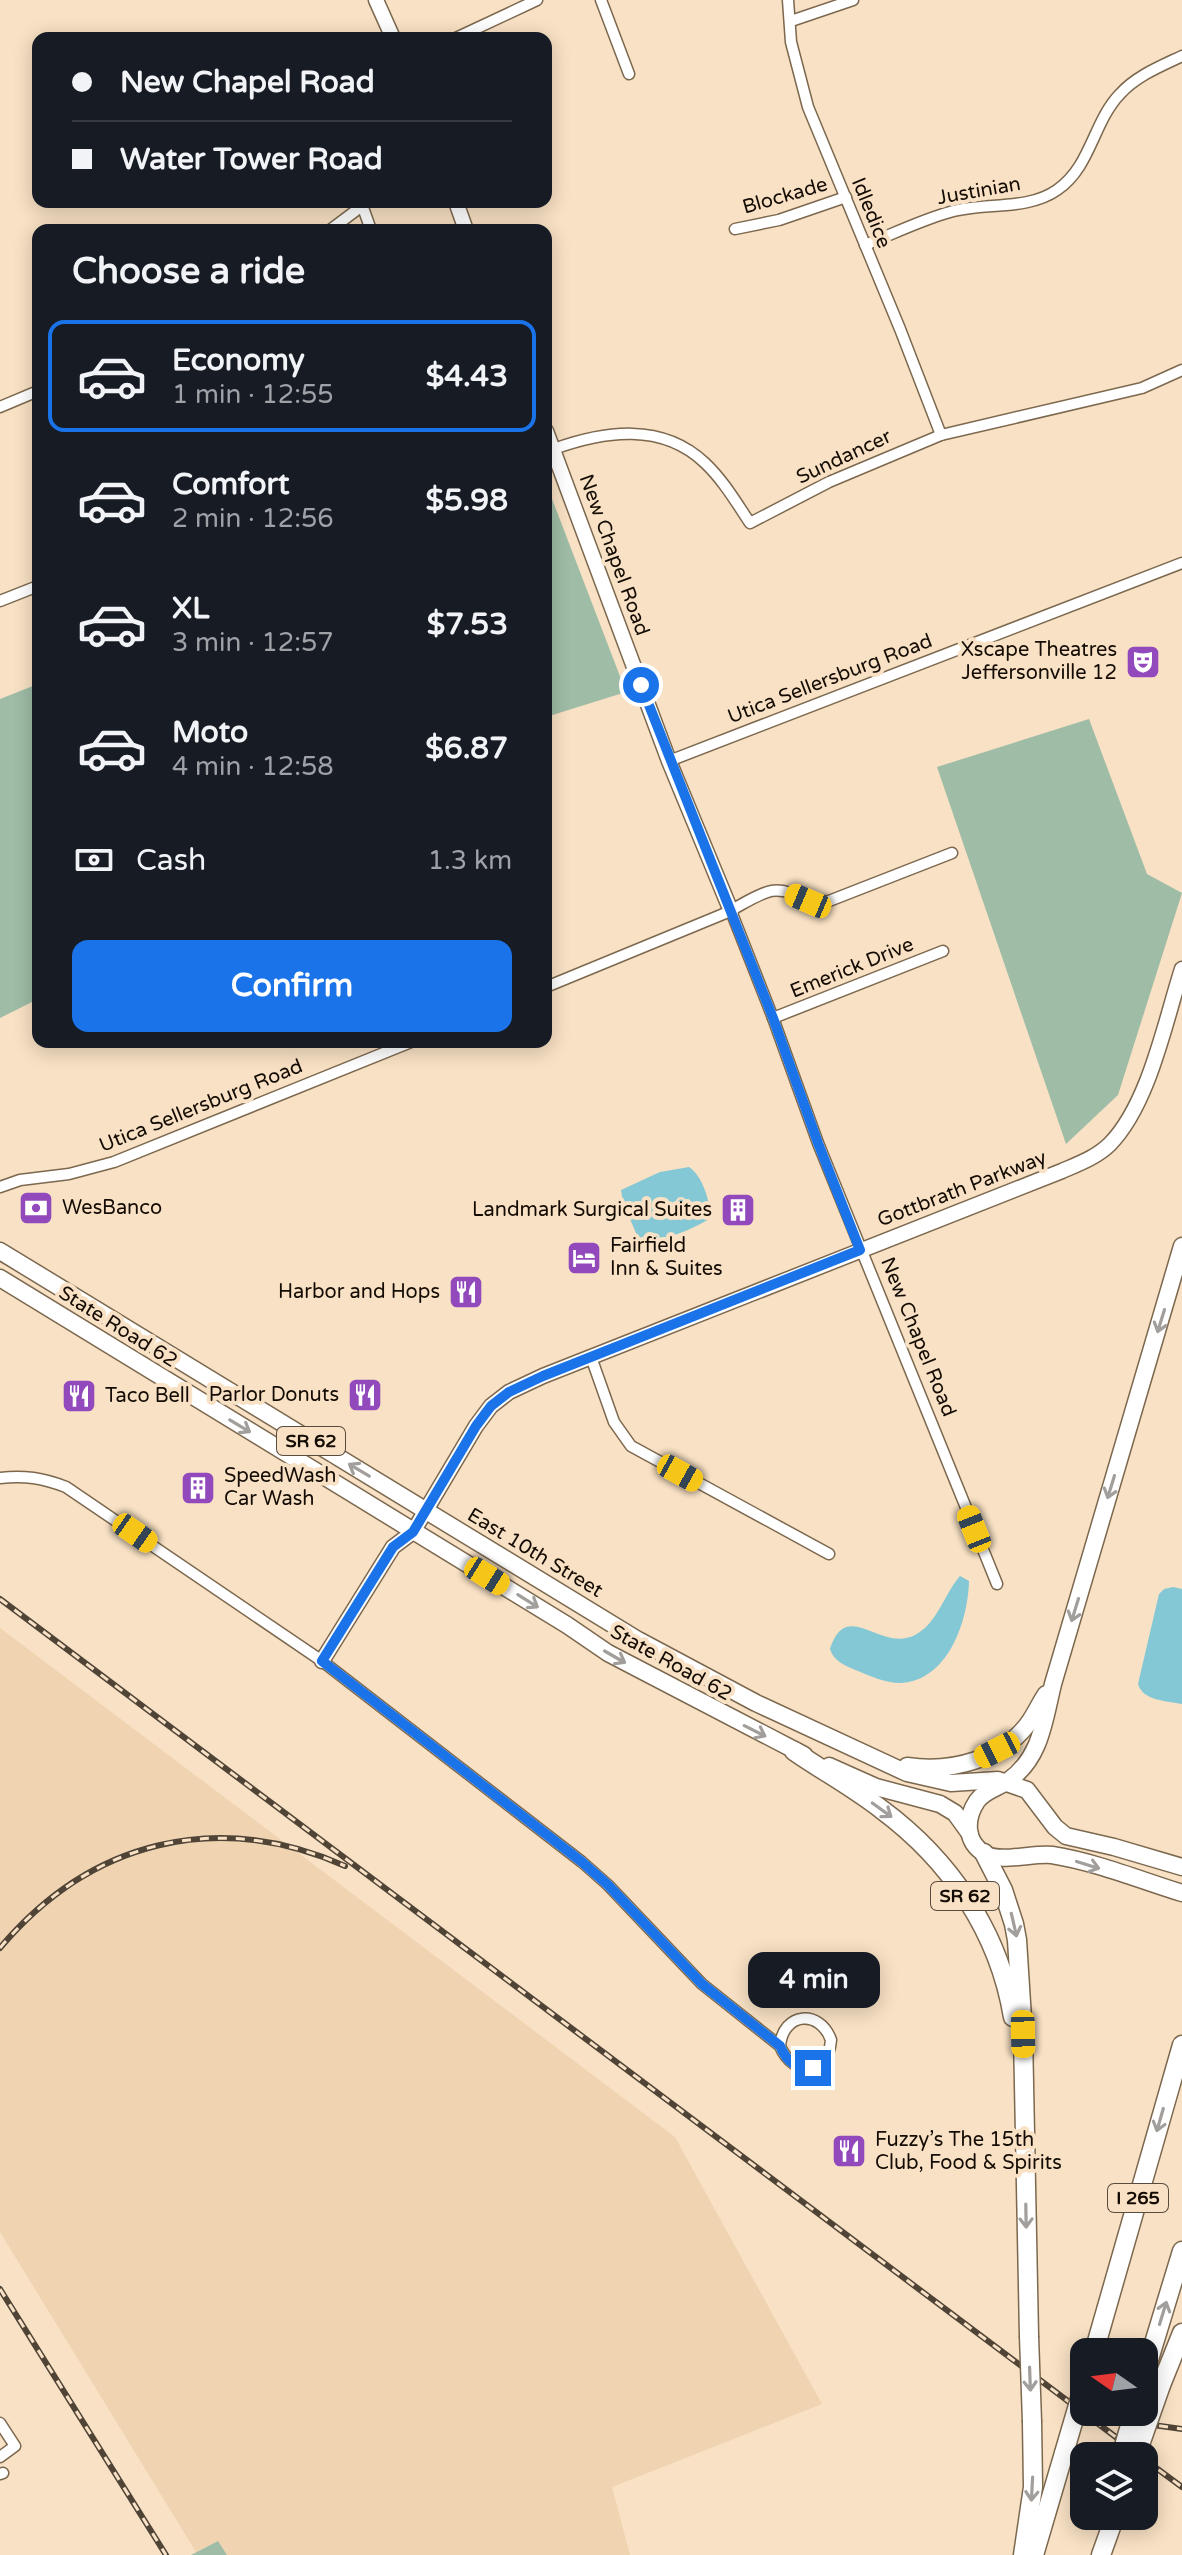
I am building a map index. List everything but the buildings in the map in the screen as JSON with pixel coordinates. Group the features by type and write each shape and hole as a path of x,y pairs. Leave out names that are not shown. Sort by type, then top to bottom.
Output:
{"highway":[{"name":"SR 62","path":"794,1751 899,1822 933,1855 965,1895 993,1945 1006,1985 1023,2110 1033,2487 1023,2555"},
{"path":"984,1853 1003,1890 1017,1940 1023,2034 1023,2110"},
{"name":"I 265","path":"1098,2338 1182,2045"},
{"path":"1158,2355 1182,2251"},
{"path":"1158,2371 1182,2333"},
{"path":"1034,2555 1072,2426"},
{"path":"1093,2555 1100,2530"},
{"path":"1101,2555 1110,2530"}],"main road":[{"path":"968,1831 977,1802 1035,1753 1182,1246"},
{"name":"East 10th Street","path":"0,1251 638,1640 756,1703 907,1773 939,1781 998,1782"},
{"name":"State Road 62","path":"0,1278 608,1653 794,1751"},
{"path":"878,1761 939,1768 979,1759 1018,1735 1053,1684"},
{"path":"794,1751 876,1787 940,1804 955,1813 974,1844 984,1853 1000,1858 1051,1855 1182,1893"},
{"path":"998,1782 1027,1790 1055,1827 1066,1836 1182,1867"}],"street":[{"path":"376,0 390,32"},
{"path":"469,32 537,0"},
{"path":"601,0 629,74"},
{"name":"Idledice","path":"788,0 791,42 808,107 941,435"},
{"path":"791,21 853,0"},
{"name":"Justinian","path":"865,245 952,211 1023,202 1056,191 1082,164 1109,108 1120,93 1135,81 1182,56"},
{"name":"Blockade","path":"735,229 779,220 846,197"},
{"path":"337,224 356,208"},
{"name":"Sundancer","path":"554,449 625,432 661,438 680,446 705,464 728,490 750,523 829,482 941,435 1142,388 1182,370"},
{"path":"0,407 32,394"},
{"name":"New Chapel Road","path":"552,444 669,761 773,1018 818,1143 997,1584"},
{"name":"Utica Sellersburg Road","path":"669,761 1182,563"},
{"path":"0,601 32,588"},
{"path":"552,985 775,890 808,901 829,901 952,853"},
{"name":"Emerick Drive","path":"773,1018 943,951"},
{"name":"Gottbrath Parkway","path":"322,1661 393,1547 413,1532 491,1406 509,1392 591,1357 1090,1158 1107,1147 1123,1129 1139,1100 1182,969"},
{"name":"Utica Sellersburg Road","path":"0,1187 20,1180 69,1174 114,1162 396,1048"},
{"path":"591,1357 614,1422 631,1446 829,1554"},
{"path":"0,1478 25,1476 66,1487 322,1661 590,1869 702,1984 780,2046 792,2064 813,2068 827,2057 831,2040 822,2024 814,2019 804,2019 787,2026 781,2034 780,2046"},
{"path":"0,2423 15,2446 0,2457"}],"shaded area":[{"path":"0,1628 675,2137 822,2404 612,2487 630,2555 227,2555 218,2541 196,2552 0,2232"}],"green space":[{"path":"552,499 626,692 552,715"},
{"path":"32,686 32,1002 0,1018 0,699"},
{"path":"1089,719 1147,874 1182,893 1118,1095 1066,1144 937,767"},
{"path":"218,2541 227,2555 191,2555"}],"water":[{"path":"689,1167 705,1190 709,1219 665,1238 638,1238 621,1190 660,1172"},
{"path":"960,1576 969,1581 965,1614 952,1647 930,1672 916,1680 889,1682 845,1665 832,1653 830,1649 837,1634 846,1627 855,1626 902,1639 915,1635 935,1616"},
{"path":"1173,1587 1182,1589 1182,1704 1150,1697 1138,1684 1159,1594"}],"railway":[{"path":"0,1599 1122,2442"},
{"path":"0,1948 35,1911 74,1882 115,1860 158,1846 203,1839 249,1840 297,1849 345,1866"},
{"path":"0,2289 166,2555"},
{"path":"1158,2426 1182,2429"},
{"path":"1158,2469 1182,2487"}],"place":[{"name":"Xscape Theatres Jeffersonville 12","path":"1143,662"},
{"name":"WesBanco","path":"36,1208"},
{"name":"Landmark Surgical Suites","path":"738,1210"},
{"name":"Fairfield Inn & Suites","path":"584,1258"},
{"name":"Harbor and Hops","path":"466,1292"},
{"name":"Parlor Donuts","path":"365,1395"},
{"name":"Taco Bell","path":"79,1396"},
{"name":"SpeedWash Car Wash","path":"198,1488"},
{"name":"Fuzzy’s The 15th Club, Food & Spirits","path":"849,2151"}],"route":[{"path":"641,685 773,1018 860,1250 509,1392 491,1406 476,1426 413,1532 393,1547 322,1661 582,1862 608,1885 702,1984 780,2046 792,2064 813,2068"}]}
